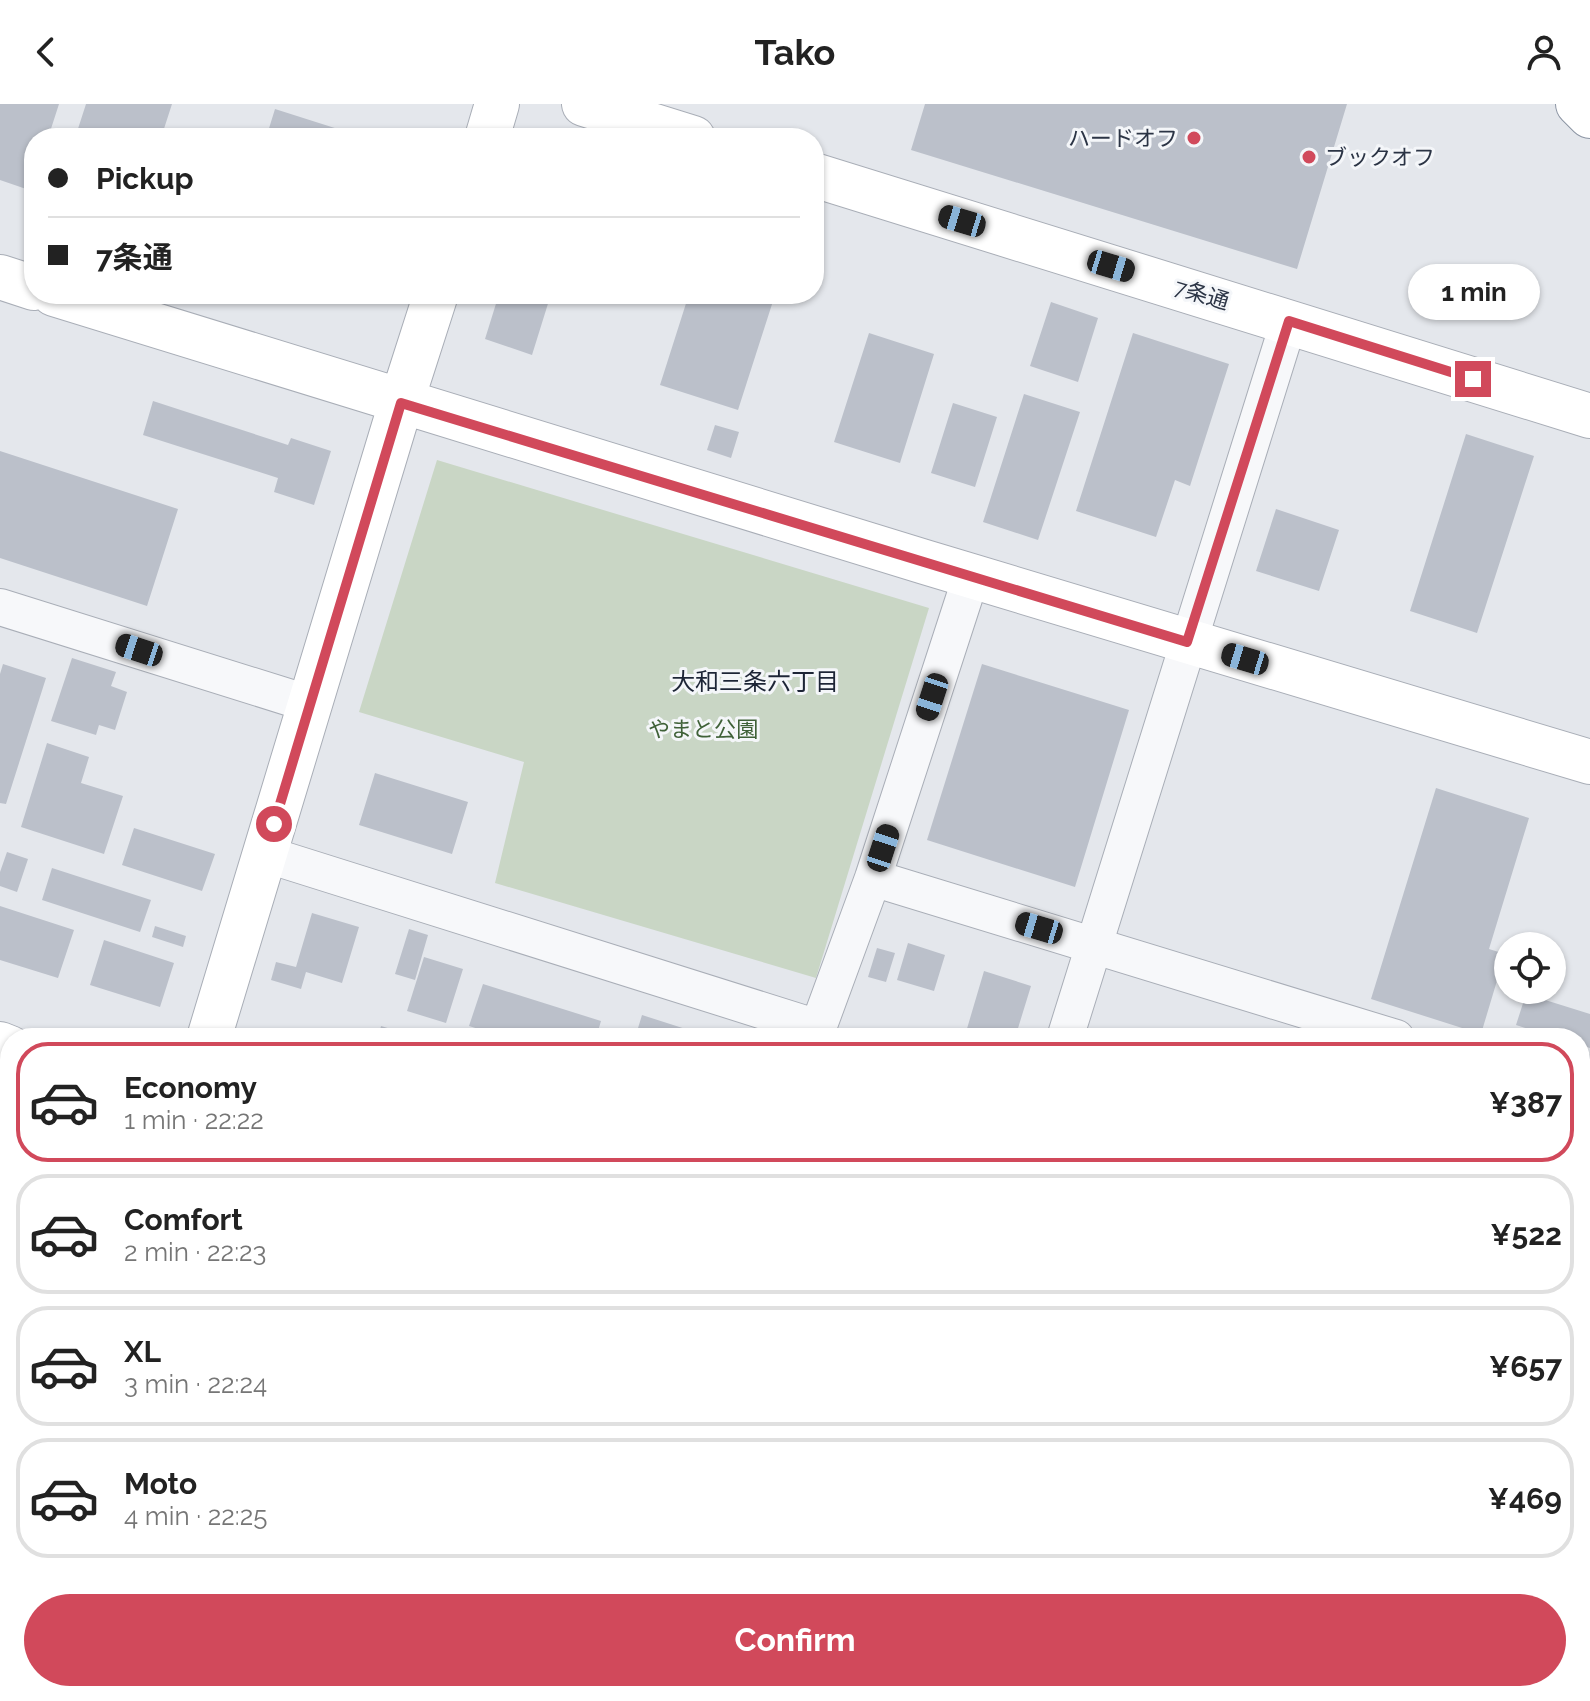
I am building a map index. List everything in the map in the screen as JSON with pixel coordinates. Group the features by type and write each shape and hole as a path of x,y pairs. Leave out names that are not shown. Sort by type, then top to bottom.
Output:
{"main road":[{"path":"490,128 497,104"},
{"path":"584,104 661,128"},
{"path":"1578,104 1590,116"},
{"name":"7条通","path":"824,178 1590,416"},
{"path":"0,277 24,285"},
{"path":"86,304 971,577 1590,762"},
{"path":"212,1028 433,304"}],"street":[{"path":"1068,1028 1289,321"},
{"path":"265,854 818,1028 873,878 971,577"},
{"path":"0,607 310,704"},
{"path":"873,878 1364,1028"}],"green space":[{"name":"やまと公園","path":"437,460 929,608 816,978 495,883 524,762 359,712"}],"building":[{"path":"0,104 59,104 51,128 24,128 24,188 0,180"},
{"path":"86,104 172,104 164,128 78,128"},
{"path":"925,104 1347,104 1297,269 911,150"},
{"path":"275,109 335,128 269,128"},
{"path":"1051,302 1098,318 1078,382 1030,366"},
{"path":"496,304 548,304 532,355 485,339"},
{"path":"686,304 772,304 738,410 660,385"},
{"path":"869,333 934,354 900,463 834,442"},
{"path":"1133,333 1229,364 1190,486 1175,480 1156,537 1076,511"},
{"path":"1024,394 1080,412 1038,540 983,522"},
{"path":"153,401 288,445 291,438 331,451 314,505 274,492 278,478 143,435"},
{"path":"953,403 997,417 975,487 931,473"},
{"path":"715,425 739,432 731,458 707,450"},
{"path":"1466,434 1534,456 1477,633 1410,611"},
{"path":"0,451 178,509 147,606 0,558"},
{"path":"1276,509 1339,530 1319,591 1256,571"},
{"path":"72,658 116,672 111,686 127,692 115,730 99,725 96,735 51,721"},
{"path":"3,664 46,678 6,804 0,803 0,674"},
{"path":"982,664 1129,710 1075,887 927,840"},
{"path":"47,743 89,757 81,783 123,796 104,854 21,827"},
{"path":"375,773 468,802 452,854 359,825"},
{"path":"1436,788 1529,818 1489,949 1494,951 1494,991 1483,1028 1462,1028 1371,999"},
{"path":"134,828 215,854 202,891 122,865"},
{"path":"7,852 28,859 17,892 0,886 0,872"},
{"path":"52,868 151,900 140,932 42,900"},
{"path":"0,906 74,930 58,978 0,960"},
{"path":"312,913 359,927 342,983 306,972 301,989 271,980 276,962 296,967"},
{"path":"155,926 186,936 183,947 152,937"},
{"path":"409,929 428,935 415,980 395,974"},
{"path":"104,940 174,963 160,1007 90,985"},
{"path":"908,943 945,955 934,991 897,980"},
{"path":"877,948 895,953 886,982 868,977"},
{"path":"424,957 463,969 446,1023 407,1011"},
{"path":"984,971 1031,986 1018,1028 967,1028"},
{"path":"483,984 601,1021 599,1028 469,1026"},
{"path":"1523,1004 1558,1004 1590,1014 1590,1028 1525,1028 1516,1025"},
{"path":"642,1015 683,1028 638,1028"}],"place":[{"name":"ハードオフ","path":"1194,138"},
{"name":"ブックオフ","path":"1309,157"}],"district":[{"name":"大和三条六丁目","path":"755,682"}],"route":[{"path":"274,824 401,403 1187,642 1289,321 1473,379"}]}
